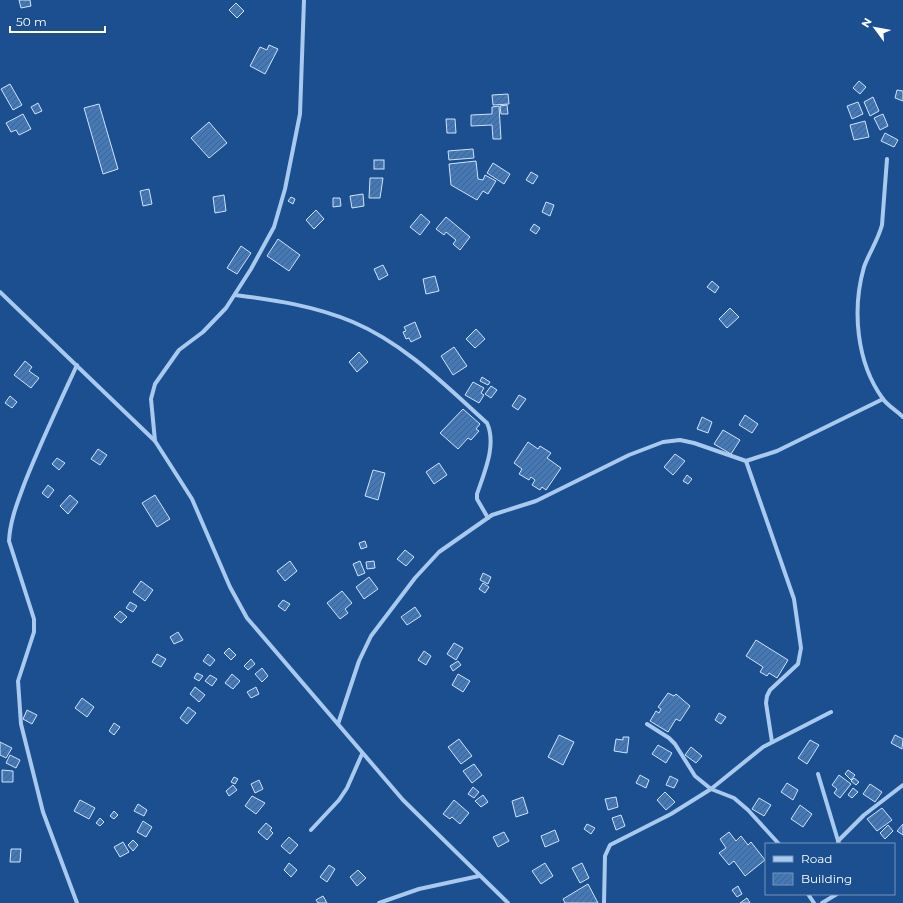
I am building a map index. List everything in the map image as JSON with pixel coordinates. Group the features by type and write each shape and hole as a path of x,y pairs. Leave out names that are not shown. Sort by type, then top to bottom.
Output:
{"street":[{"path":"155,441 151,399 155,384 179,350 203,332 226,308 252,269 274,227 285,189 302,103 304,0"},
{"path":"886,158 882,225 880,235 865,265 859,287 857,310 860,342 867,369 883,399 903,417"},
{"path":"0,292 155,441 192,499 230,587 247,618 403,800 508,903"},
{"path":"235,295 288,302 330,313 354,322 384,338 420,364 487,424 490,430 491,436 488,455 477,494 477,499 488,518"},
{"path":"77,365 38,449 14,513 9,536 9,541 34,619 34,632 18,681 21,724 43,812 77,903"},
{"path":"338,724 359,661 371,636 415,578 439,552 492,515 536,501 629,455 663,442 680,440 694,443 746,461 777,451 883,399"},
{"path":"746,461 794,599 801,648 798,664 770,690 767,696 766,702 772,742"},
{"path":"604,903 605,856 610,845 671,814 712,789 745,760 772,742 831,712"},
{"path":"647,724 669,738 680,751 690,770 712,789 734,798 748,810 778,843"},
{"path":"311,830 339,800 347,788 362,754"},
{"path":"818,774 838,842 864,815 903,785"},
{"path":"379,903 419,888 479,876"},
{"path":"822,903 835,895"}],"building":[{"path":"19,0 30,0 31,6 21,8"},
{"path":"236,3 244,11 237,18 229,10"},
{"path":"269,45 278,49 265,74 250,66 260,47 267,50"},
{"path":"859,81 866,87 860,94 853,88"},
{"path":"10,84 22,105 13,110 1,89"},
{"path":"897,90 903,91 903,101 895,98"},
{"path":"508,94 509,104 493,105 492,95"},
{"path":"873,97 879,111 870,116 864,102"},
{"path":"858,102 863,114 852,119 847,106"},
{"path":"38,103 42,111 35,114 31,107"},
{"path":"99,104 118,169 103,174 84,108"},
{"path":"507,105 508,114 501,114 500,106"},
{"path":"499,106 501,139 493,139 492,125 471,126 471,115 492,114 492,107"},
{"path":"23,114 31,129 19,135 16,130 11,132 6,123"},
{"path":"883,114 888,126 880,130 874,118"},
{"path":"446,119 455,119 456,133 447,133"},
{"path":"865,121 869,137 854,140 850,125"},
{"path":"209,122 227,143 209,158 191,138"},
{"path":"885,133 898,140 894,147 881,141"},
{"path":"473,149 474,158 449,160 448,151"},
{"path":"374,160 384,160 384,169 374,169"},
{"path":"476,161 478,179 483,180 485,175 496,181 488,194 483,191 477,200 451,185 449,164"},
{"path":"493,163 510,174 504,184 487,173"},
{"path":"531,172 538,176 533,184 526,180"},
{"path":"370,178 383,178 380,198 369,198"},
{"path":"149,189 152,204 143,206 140,191"},
{"path":"363,194 364,206 352,208 350,196"},
{"path":"224,195 226,211 215,213 213,197"},
{"path":"291,197 295,199 293,204 288,201"},
{"path":"333,198 340,198 341,206 333,207"},
{"path":"546,202 554,205 550,216 542,212"},
{"path":"316,210 324,219 314,229 306,220"},
{"path":"421,214 430,222 420,235 410,227"},
{"path":"446,217 470,237 460,250 453,244 456,240 446,232 444,235 436,229"},
{"path":"534,224 540,228 536,234 530,230"},
{"path":"278,239 300,255 289,271 267,256"},
{"path":"241,246 251,253 237,274 227,268"},
{"path":"383,265 388,275 379,280 374,269"},
{"path":"435,276 439,291 426,294 423,279"},
{"path":"712,281 719,287 715,293 707,287"},
{"path":"730,308 739,317 727,328 719,319"},
{"path":"415,322 421,337 411,342 409,338 406,339 403,332 406,331 404,327"},
{"path":"476,329 485,339 475,348 466,339"},
{"path":"454,347 467,366 453,375 441,356"},
{"path":"359,352 368,362 357,372 349,362"},
{"path":"25,361 32,367 29,371 39,378 31,388 14,375"},
{"path":"482,377 490,382 488,385 480,381"},
{"path":"473,382 484,388 481,393 484,395 479,403 465,395"},
{"path":"491,386 497,390 491,398 485,394"},
{"path":"519,395 526,399 518,410 512,406"},
{"path":"10,396 17,402 12,408 5,403"},
{"path":"463,409 480,424 476,429 479,431 471,440 468,438 458,449 440,433"},
{"path":"745,415 758,424 752,433 739,425"},
{"path":"702,417 712,422 708,433 697,429"},
{"path":"723,430 740,440 731,454 714,444"},
{"path":"528,442 538,449 540,446 551,453 547,458 561,468 546,490 542,487 540,490 532,485 535,480 531,477 529,480 519,474 522,469 514,463"},
{"path":"98,449 107,455 100,465 91,459"},
{"path":"675,454 685,461 673,475 664,467"},
{"path":"57,458 65,463 59,470 52,464"},
{"path":"439,463 447,475 434,484 426,472"},
{"path":"373,470 385,473 378,500 365,496"},
{"path":"687,475 692,479 688,484 683,481"},
{"path":"48,485 54,490 48,498 42,493"},
{"path":"70,495 78,502 68,514 60,506"},
{"path":"155,495 170,519 157,527 142,503"},
{"path":"365,541 367,547 361,549 359,543"},
{"path":"405,550 414,557 406,566 397,559"},
{"path":"290,561 297,571 285,581 277,571"},
{"path":"360,561 365,573 358,576 353,564"},
{"path":"374,561 375,568 367,569 366,562"},
{"path":"483,573 491,577 488,584 480,580"},
{"path":"369,577 378,589 364,599 356,587"},
{"path":"141,581 153,590 145,601 133,592"},
{"path":"483,583 489,587 485,593 479,589"},
{"path":"342,591 352,603 345,609 348,613 340,619 327,603"},
{"path":"283,600 290,604 285,611 278,606"},
{"path":"130,602 137,606 133,612 126,608"},
{"path":"415,607 421,616 407,625 401,617"},
{"path":"120,611 127,617 121,623 114,617"},
{"path":"178,632 183,640 174,644 170,637"},
{"path":"756,640 788,660 777,678 769,673 767,676 760,672 763,667 746,656"},
{"path":"454,643 463,648 456,660 447,654"},
{"path":"229,648 236,655 231,660 224,653"},
{"path":"424,651 431,656 426,665 418,660"},
{"path":"157,654 166,659 161,667 152,662"},
{"path":"208,654 215,660 210,666 203,661"},
{"path":"251,659 255,664 248,670 244,666"},
{"path":"458,661 461,665 453,671 450,666"},
{"path":"262,668 268,676 262,682 255,674"},
{"path":"197,673 203,676 199,681 194,678"},
{"path":"232,674 240,681 233,689 225,683"},
{"path":"458,674 470,681 463,692 452,685"},
{"path":"210,675 217,679 212,686 205,681"},
{"path":"195,687 205,695 199,702 190,694"},
{"path":"256,687 259,694 251,698 247,692"},
{"path":"668,693 674,696 676,694 690,706 680,721 676,719 668,732 650,721 656,711 659,713 661,709 658,707"},
{"path":"82,698 94,707 87,717 75,708"},
{"path":"188,707 196,713 187,724 180,718"},
{"path":"27,710 37,715 32,724 23,719"},
{"path":"719,713 726,717 721,724 715,720"},
{"path":"114,723 120,727 114,735 109,731"},
{"path":"559,735 574,742 563,765 548,757"},
{"path":"895,735 903,739 902,749 891,743"},
{"path":"623,737 629,737 627,753 614,751 616,739 623,740"},
{"path":"459,739 472,756 461,764 448,747"},
{"path":"810,740 819,745 807,764 798,758"},
{"path":"0,742 12,748 6,758 0,755"},
{"path":"658,745 672,753 666,763 652,754"},
{"path":"691,747 702,756 696,763 685,755"},
{"path":"10,755 20,760 16,768 6,763"},
{"path":"474,764 482,775 472,783 463,771"},
{"path":"2,770 13,771 13,782 2,782"},
{"path":"848,770 855,775 851,780 845,774"},
{"path":"640,775 649,780 646,788 636,783"},
{"path":"839,775 851,784 840,798 834,793 837,789 832,785"},
{"path":"670,776 678,780 674,788 666,785"},
{"path":"234,777 238,779 235,784 231,782"},
{"path":"854,778 859,782 856,785 851,781"},
{"path":"259,780 263,789 255,793 251,784"},
{"path":"787,783 798,790 793,800 781,792"},
{"path":"870,784 882,792 875,802 863,794"},
{"path":"233,785 237,790 229,796 226,791"},
{"path":"473,787 479,792 474,798 468,794"},
{"path":"853,788 858,792 852,798 848,795"},
{"path":"665,792 675,802 666,810 657,800"},
{"path":"483,795 488,802 481,807 475,801"},
{"path":"252,796 265,803 256,814 245,806"},
{"path":"523,797 528,813 516,817 512,801"},
{"path":"616,797 618,807 608,810 605,799"},
{"path":"759,798 771,805 764,816 752,809"},
{"path":"80,800 95,808 89,819 74,811"},
{"path":"454,800 469,813 460,824 452,817 450,819 443,814"},
{"path":"138,804 147,810 144,816 134,811"},
{"path":"800,805 812,814 803,827 791,819"},
{"path":"882,808 892,820 877,831 867,819"},
{"path":"114,811 118,815 114,819 110,816"},
{"path":"621,815 625,826 616,830 612,818"},
{"path":"100,818 104,822 100,826 96,823"},
{"path":"143,821 152,827 146,837 137,832"},
{"path":"266,823 272,828 270,830 273,833 267,840 258,832"},
{"path":"587,824 595,828 591,834 584,829"},
{"path":"903,824 903,835 897,831"},
{"path":"888,825 893,831 885,839 880,833"},
{"path":"555,830 559,841 545,847 541,836"},
{"path":"504,832 509,841 498,847 493,837"},
{"path":"729,832 736,841 741,836 748,845 751,842 765,860 745,876 734,861 729,865 719,853 726,848 720,839"},
{"path":"289,837 298,845 290,854 281,846"},
{"path":"133,840 138,845 133,851 128,845"},
{"path":"123,842 129,852 120,857 114,847"},
{"path":"11,849 21,849 20,862 10,862"},
{"path":"289,863 297,870 291,877 284,870"},
{"path":"545,863 553,876 541,884 532,871"},
{"path":"582,863 589,878 580,883 572,868"},
{"path":"329,865 335,869 327,882 320,877"},
{"path":"358,870 366,878 357,886 350,877"},
{"path":"588,884 598,903 565,903 563,899"},
{"path":"738,886 742,894 737,897 732,890"},
{"path":"323,896 327,903 318,903 316,900"},
{"path":"747,898 750,903 740,903"}]}
